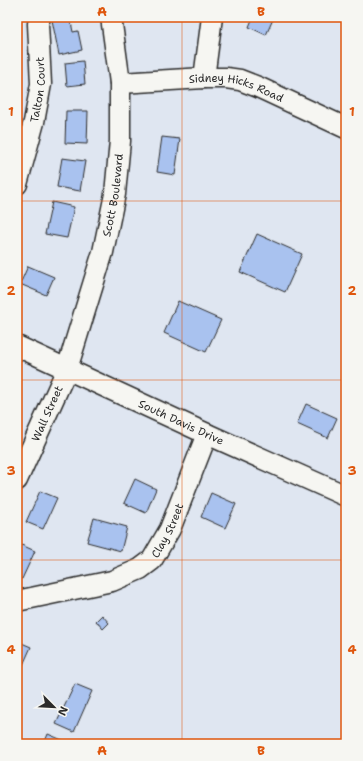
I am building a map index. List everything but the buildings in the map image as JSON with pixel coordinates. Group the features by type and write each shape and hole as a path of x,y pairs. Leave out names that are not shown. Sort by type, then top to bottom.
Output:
{"street":[{"name":"Talton Court","path":"17,184 34,122 41,84 38,24 40,17"},
{"name":"Scott Boulevard","path":"67,368 103,252 116,187 120,141 120,83 111,17"},
{"path":"204,78 212,17"},
{"name":"Sidney Hicks Road","path":"120,83 204,78 226,78 240,80 346,128"},
{"name":"South Davis Drive","path":"17,346 207,434 345,492"},
{"name":"Wall Street","path":"17,480 67,368"},
{"name":"Clay Street","path":"17,601 112,581 140,569 152,560 170,529 207,434"}]}
